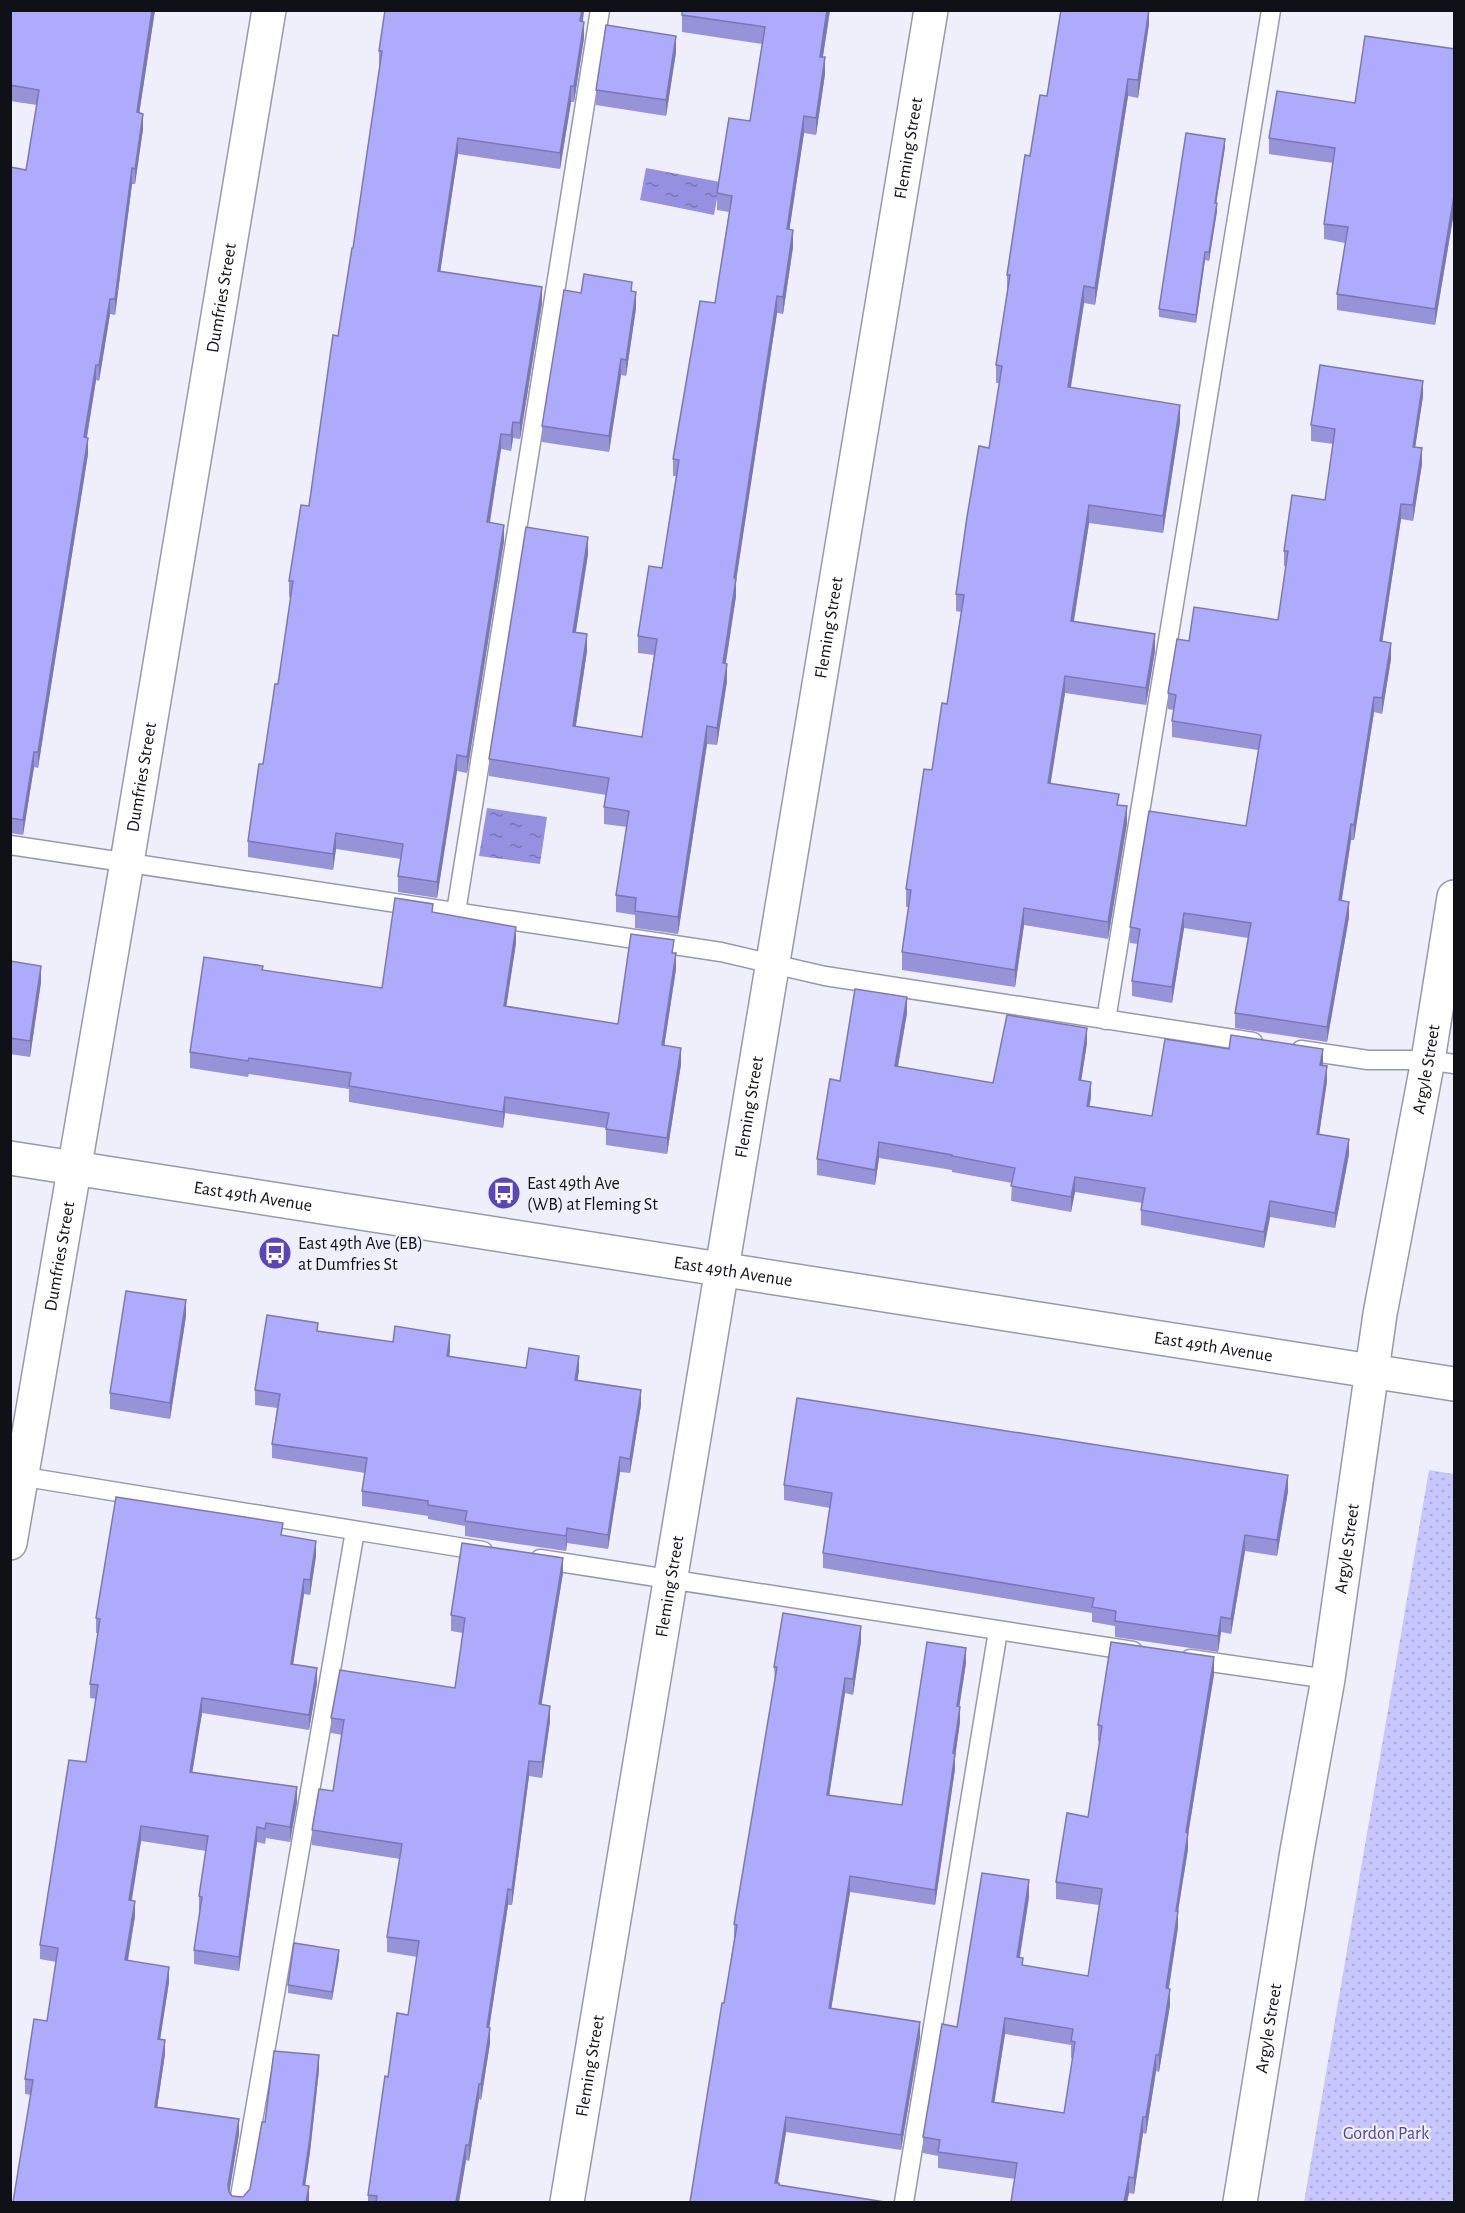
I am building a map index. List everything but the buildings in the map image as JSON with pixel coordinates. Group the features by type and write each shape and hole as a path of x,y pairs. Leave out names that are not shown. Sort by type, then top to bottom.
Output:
{"street":[{"name":"Dumfries Street","path":"10,1543 16,1475 74,1168 127,862 269,10"},
{"name":"Fleming Street","path":"567,2202 932,10"},
{"name":"Argyle Street","path":"1240,2202 1328,1679 1382,1302 1441,1062 1455,897"},
{"name":"East 49th Avenue","path":"10,1158 1455,1384"}],"lane":[{"path":"456,912 600,10"},
{"path":"1106,1020 1271,10"},
{"path":"10,845 721,952 825,976 1266,1044"},
{"path":"1288,1048 1368,1060 1441,1062"},
{"path":"16,1475 505,1554"},
{"path":"239,2202 355,1531"},
{"path":"528,1557 1153,1654"},
{"path":"904,2202 998,1631"},
{"path":"1176,1657 1328,1679"}],"green space":[{"name":"Gordon Park","path":"1429,1470 1454,1474 1454,2202 1304,2202"}],"water":[{"path":"646,168 720,182 714,215 640,200"},
{"path":"487,808 547,817 540,864 479,856"}],"place":[{"name":"East 49th Ave (WB) at Fleming St","path":"504,1193"},
{"name":"East 49th Ave (EB) at Dumfries St","path":"275,1253"}]}
